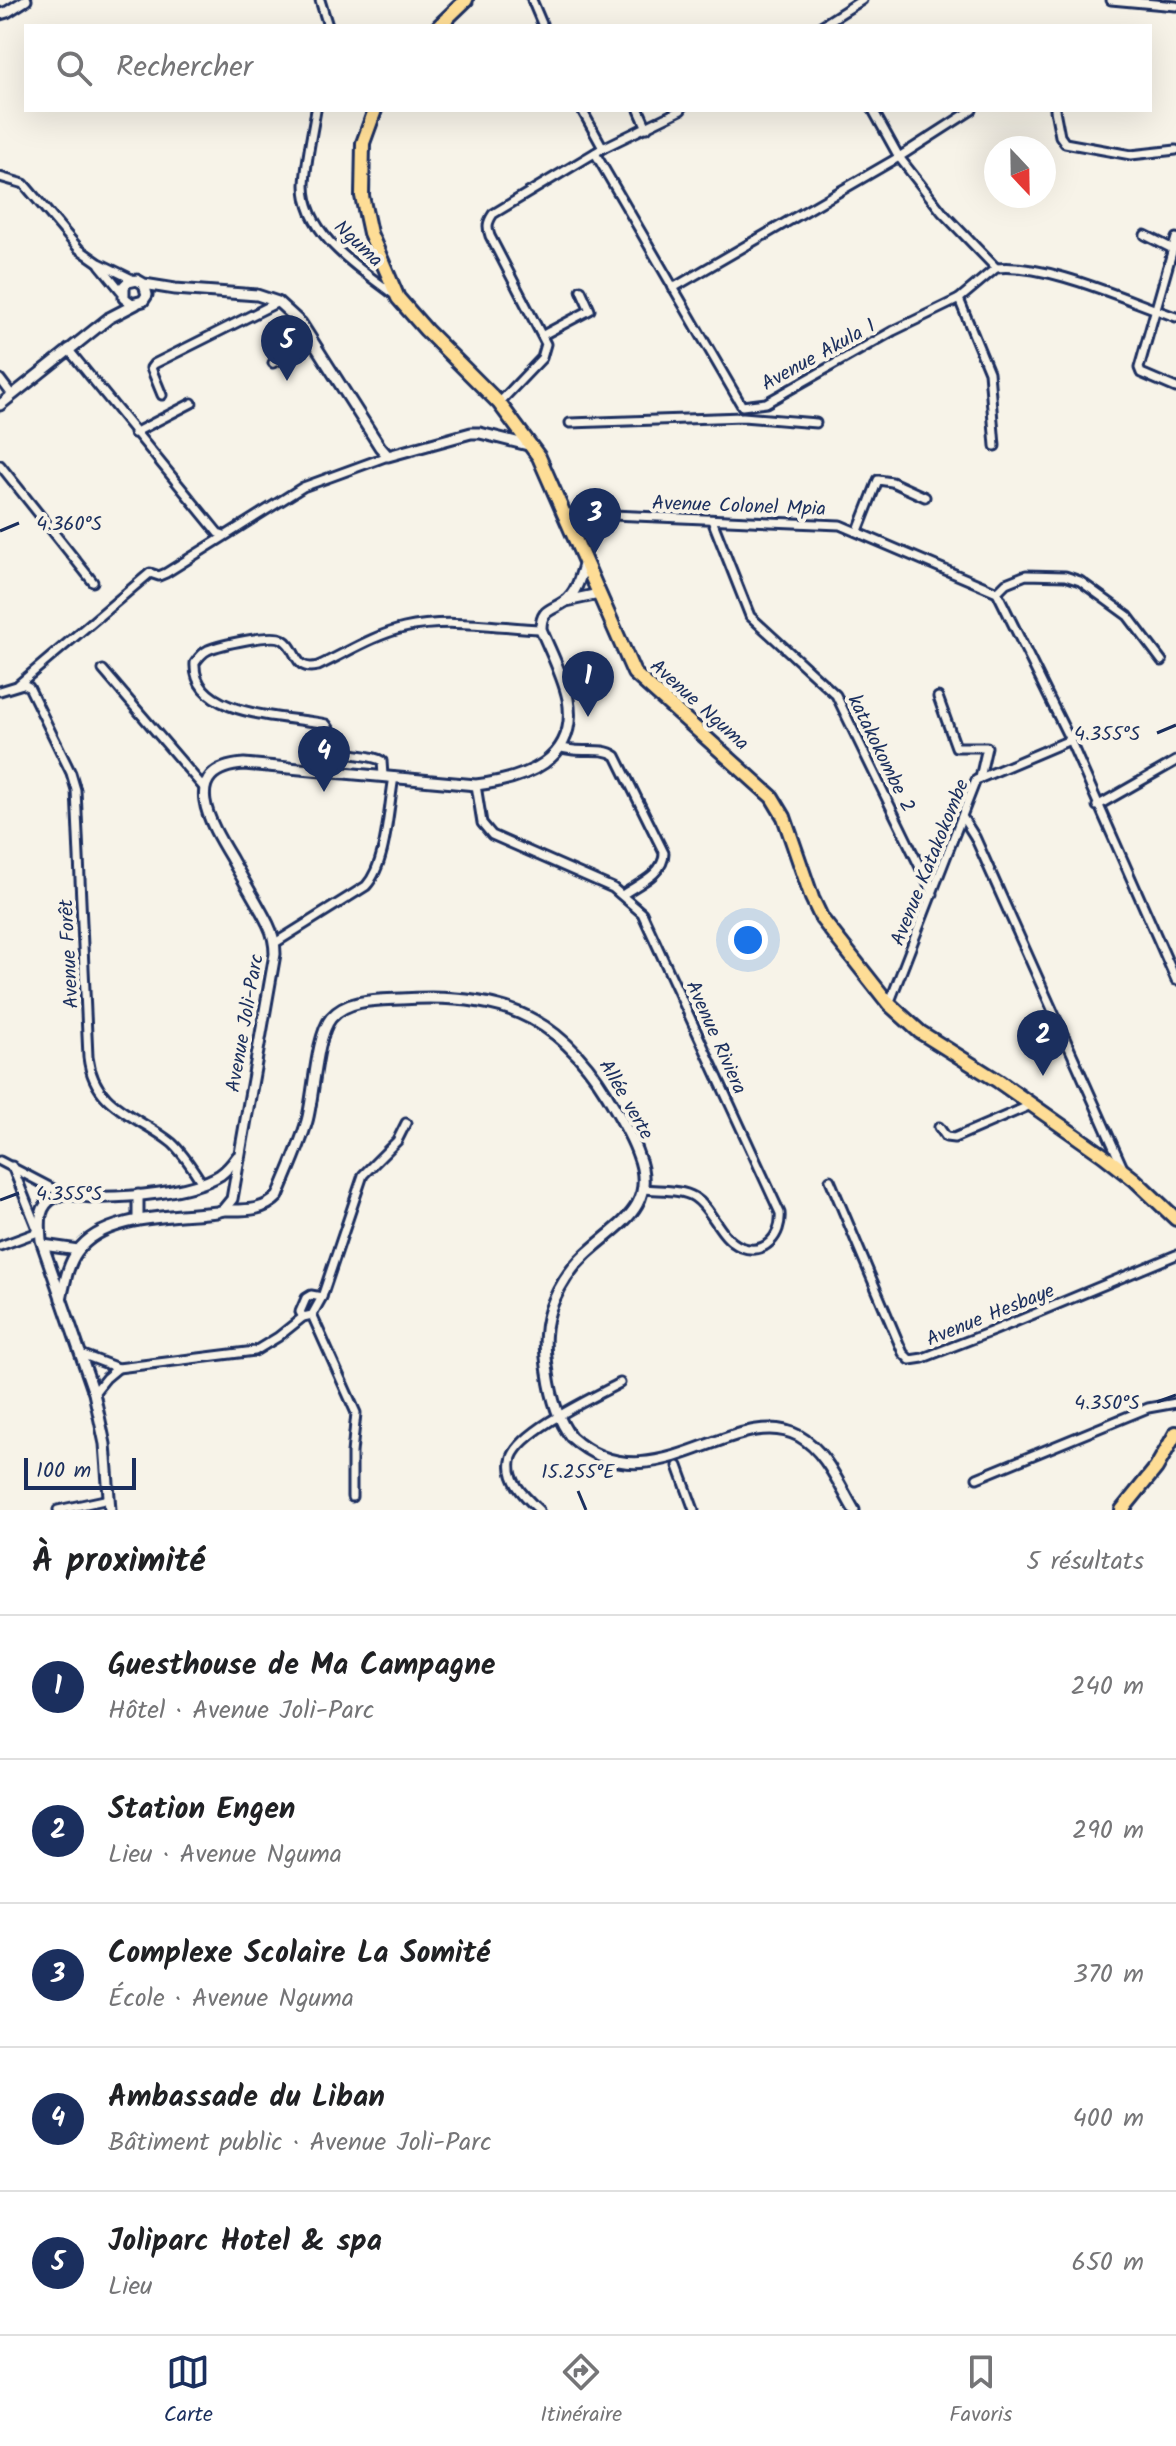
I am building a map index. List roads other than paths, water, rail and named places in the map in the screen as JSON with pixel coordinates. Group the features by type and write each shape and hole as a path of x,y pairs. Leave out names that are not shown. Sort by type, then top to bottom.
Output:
{"main road":[{"path":"441,24 466,0"},
{"name":"Avenue Nguma","path":"374,112 363,143 361,160 364,213 398,298 499,403 532,446 566,513 634,673 772,797 784,817 822,919 889,1004 920,1032 998,1081 1124,1172 1176,1219"},
{"path":"1126,1508 1156,1468 1176,1433"}],"street":[{"path":"0,14 26,0"},
{"path":"320,0 327,24"},
{"path":"532,0 542,24"},
{"path":"826,24 862,0"},
{"path":"1111,0 1176,6"},
{"name":"Nguma","path":"316,112 305,187 308,209 316,224 353,263 398,298"},
{"path":"583,112 603,148"},
{"path":"640,112 647,128"},
{"path":"499,403 546,351 543,335 487,227 493,214 603,148 677,112"},
{"path":"874,112 899,157 942,212 996,268 1024,269 1062,277 1176,317"},
{"path":"673,288 899,157 969,112"},
{"path":"1055,112 1060,139 1068,145 1131,155 1176,150"},
{"name":"Avenue Akula 1","path":"595,153 742,406 766,403 893,331 959,299 996,268"},
{"path":"0,177 24,184 72,241 99,263 134,280 175,289 257,295 278,302 294,315 388,456"},
{"path":"1145,235 1174,248"},
{"path":"1176,238 1139,372 1176,388"},
{"path":"99,263 123,295 140,303"},
{"path":"109,318 128,282 134,280"},
{"path":"140,303 147,295 144,284"},
{"path":"0,405 109,318 175,289"},
{"path":"543,335 590,310 581,290"},
{"path":"959,299 989,372 995,446"},
{"path":"162,395 152,375 154,364 278,302"},
{"path":"273,363 314,343"},
{"path":"68,349 218,533 228,534"},
{"path":"0,379 12,395"},
{"path":"134,433 192,403"},
{"path":"742,406 743,417"},
{"path":"570,423 743,417 816,423"},
{"path":"0,691 23,685 150,573 159,576 166,573 303,487 388,456 471,433 532,446"},
{"path":"0,465 93,582"},
{"path":"858,531 878,480 892,482 925,497"},
{"name":"Avenue Colonel Mpia","path":"566,513 821,523 858,531 997,592"},
{"name":"katakokombe 2","path":"712,520 750,616 836,695 933,894"},
{"path":"566,601 579,581 585,561"},
{"path":"1162,661 1128,616 1080,581 1065,576 1026,575 1006,583 997,592 1070,740 1176,980"},
{"path":"103,670 205,789 210,778 220,770 244,764 476,785 508,781 541,766 560,747 568,722 568,698 541,629 541,620 546,610 566,601 599,594"},
{"path":"275,943 373,879 380,862 388,776 382,761 341,748 334,732 326,724 237,710 218,702 199,682 195,663 205,651 226,644 277,638 286,642 301,664 310,668 370,640 411,627 441,624 541,629"},
{"name":"Avenue Forêt","path":"23,685 64,759 76,790 91,1074 99,1089 116,1107 175,1146 202,1183"},
{"path":"938,697 956,747 987,747 980,778"},
{"name":"Avenue Katakokombe","path":"889,1004 974,784 980,778 1070,740"},
{"path":"560,747 577,751 606,751 616,756 664,853 663,863 657,871 622,895"},
{"path":"1097,806 1176,761"},
{"name":"Avenue Riviera","path":"476,785 482,823 492,835 613,888 642,913 780,1213 778,1234 760,1248 743,1248 724,1233 696,1198 682,1193 644,1189"},
{"name":"Avenue Joli-Parc","path":"205,789 204,807 211,825 268,922 275,943 274,967 237,1157 232,1199 223,1210"},
{"path":"963,818 975,837 1124,1172"},
{"name":"Allée verte","path":"223,1210 261,1208 271,1204 278,1196 306,1126 323,1036 333,1016 356,1004 400,999 446,997 475,1000 521,1013 558,1035 592,1071 612,1104 638,1155 644,1189"},
{"path":"939,1127 946,1137 954,1138 1031,1105"},
{"path":"81,1354 118,1368 255,1351 303,1317 312,1315 322,1297 363,1175 398,1140 406,1123"},
{"path":"0,1161 63,1194 92,1197 138,1195 202,1183 220,1174 237,1157"},
{"path":"12,1166 81,1354 104,1436 110,1504 58,1510"},
{"name":"Avenue Hesbaye","path":"830,1180 903,1353 910,1360 993,1331 1176,1255"},
{"path":"644,1189 639,1205 630,1216 585,1255 566,1279 553,1302 546,1327 545,1351 550,1386 559,1416 569,1434 596,1460 622,1471 645,1473"},
{"path":"41,1239 42,1211 51,1200 63,1194"},
{"path":"138,1195 138,1220"},
{"path":"61,1299 67,1274 78,1250 96,1235 138,1220 223,1210"},
{"path":"0,1246 41,1239 78,1250"},
{"path":"303,1317 300,1312 308,1296 322,1297"},
{"path":"312,1315 356,1413 352,1497"},
{"path":"94,1393 118,1368"},
{"path":"539,1510 524,1497 515,1483 512,1457 532,1434 620,1383"},
{"path":"977,1478 1148,1408 1176,1403"},
{"path":"665,1470 751,1434 789,1432 798,1435 820,1453 854,1510"},
{"path":"678,1466 694,1510"}],"place":[{"name":"Joliparc Hotel & spa","path":"287,381"},
{"name":"Complexe Scolaire La Somité","path":"595,554"},
{"name":"Guesthouse de Ma Campagne","path":"588,717"},
{"name":"Ambassade du Liban","path":"324,792"},
{"name":"Station Engen","path":"1043,1076"}]}
